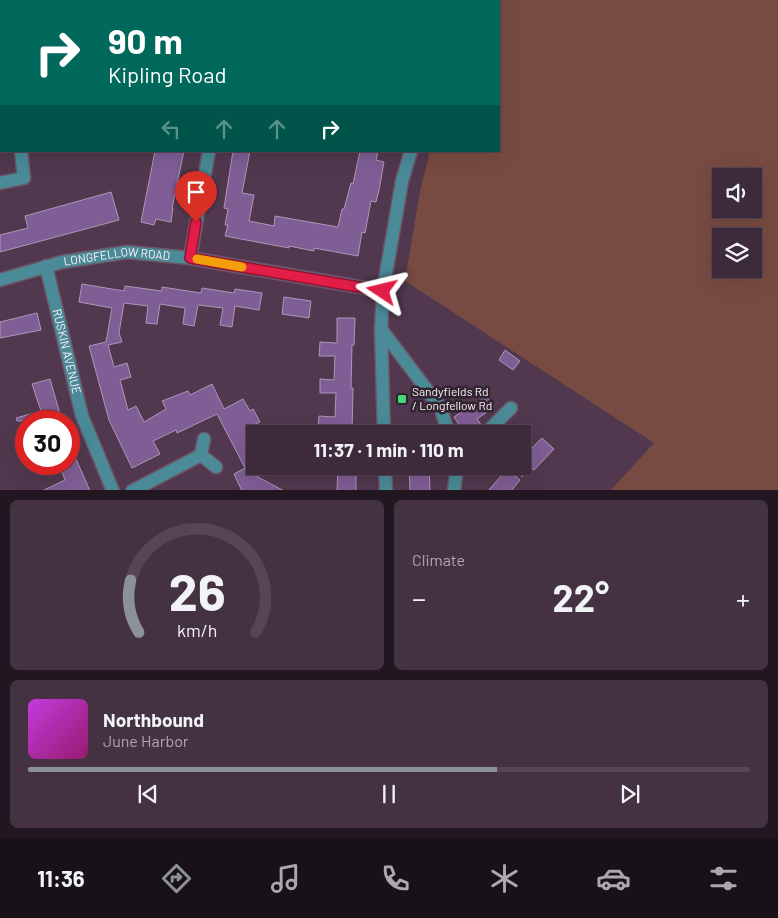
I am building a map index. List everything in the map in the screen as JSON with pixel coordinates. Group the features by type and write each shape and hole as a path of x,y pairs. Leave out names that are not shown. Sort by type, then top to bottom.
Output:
{"street":[{"path":"0,182 24,178 21,152"},
{"path":"190,258 209,152"},
{"path":"384,425 382,291 402,181 411,152"},
{"name":"LONGFELLOW ROAD","path":"0,280 46,266 89,257 127,252 190,258 382,291"},
{"name":"RUSKIN AVENUE","path":"46,266 82,416 113,490"},
{"path":"381,329 440,407 445,425"},
{"path":"494,425 511,408"},
{"path":"202,455 204,439"},
{"path":"202,455 216,466"},
{"path":"132,490 202,455"},
{"path":"385,475 386,490"},
{"path":"454,490 456,475"}],"shaded area":[{"path":"500,0 778,0 778,490 611,490 654,443 405,281 420,191 430,152 500,152"}],"building":[{"path":"155,152 184,152 172,208 171,222 156,219 154,225 141,222"},
{"path":"233,152 250,152 242,193 254,195 249,221 274,226 275,216 338,227 351,183 353,184 360,152 378,152 376,160 384,162 376,202 371,201 365,233 362,232 358,256 314,248 314,251 289,246 289,248 225,236 228,225 225,225 228,209 224,208"},
{"path":"111,192 119,220 0,252 0,235 28,228 25,216"},
{"path":"82,284 124,291 125,286 162,291 162,287 201,293 202,288 234,293 235,289 262,293 259,310 235,306 232,327 220,325 223,308 198,305 194,326 183,324 185,308 160,304 157,324 146,323 148,306 124,303 119,333 122,342 108,345 114,367 127,363 131,377 120,380 128,410 136,406 144,422 166,409 162,401 188,391 190,395 212,384 224,409 243,399 250,411 253,409 260,422 256,425 246,425 246,475 257,475 282,490 242,490 234,474 245,468 217,414 177,433 176,430 153,441 160,454 132,468 109,420 89,346 106,342 112,308 79,302"},
{"path":"284,297 311,301 309,318 282,314"},
{"path":"37,313 41,330 0,338 0,322"},
{"path":"337,318 355,318 354,345 352,345 352,425 318,425 319,416 335,417 336,393 320,393 320,379 334,380 335,356 319,356 320,342 337,343"},
{"path":"505,350 520,361 513,370 499,360"},
{"path":"50,379 59,410 41,410 32,384"},
{"path":"486,396 494,407 477,419 481,425 459,425 454,417"},
{"path":"542,438 554,449 534,470 531,468 531,449"},
{"path":"80,468 90,490 44,490 65,480 63,475 80,475"},
{"path":"338,475 356,475 356,490 337,490"},
{"path":"409,475 429,475 430,490 410,490"},
{"path":"502,475 514,475 520,480 512,490 489,490"}],"slow traffic":[{"path":"197,259 242,267"}],"place":[{"name":"Sandyfields Rd / Longfellow Rd","path":"402,399"}],"route":[{"path":"196,222 190,258 382,291"}]}
